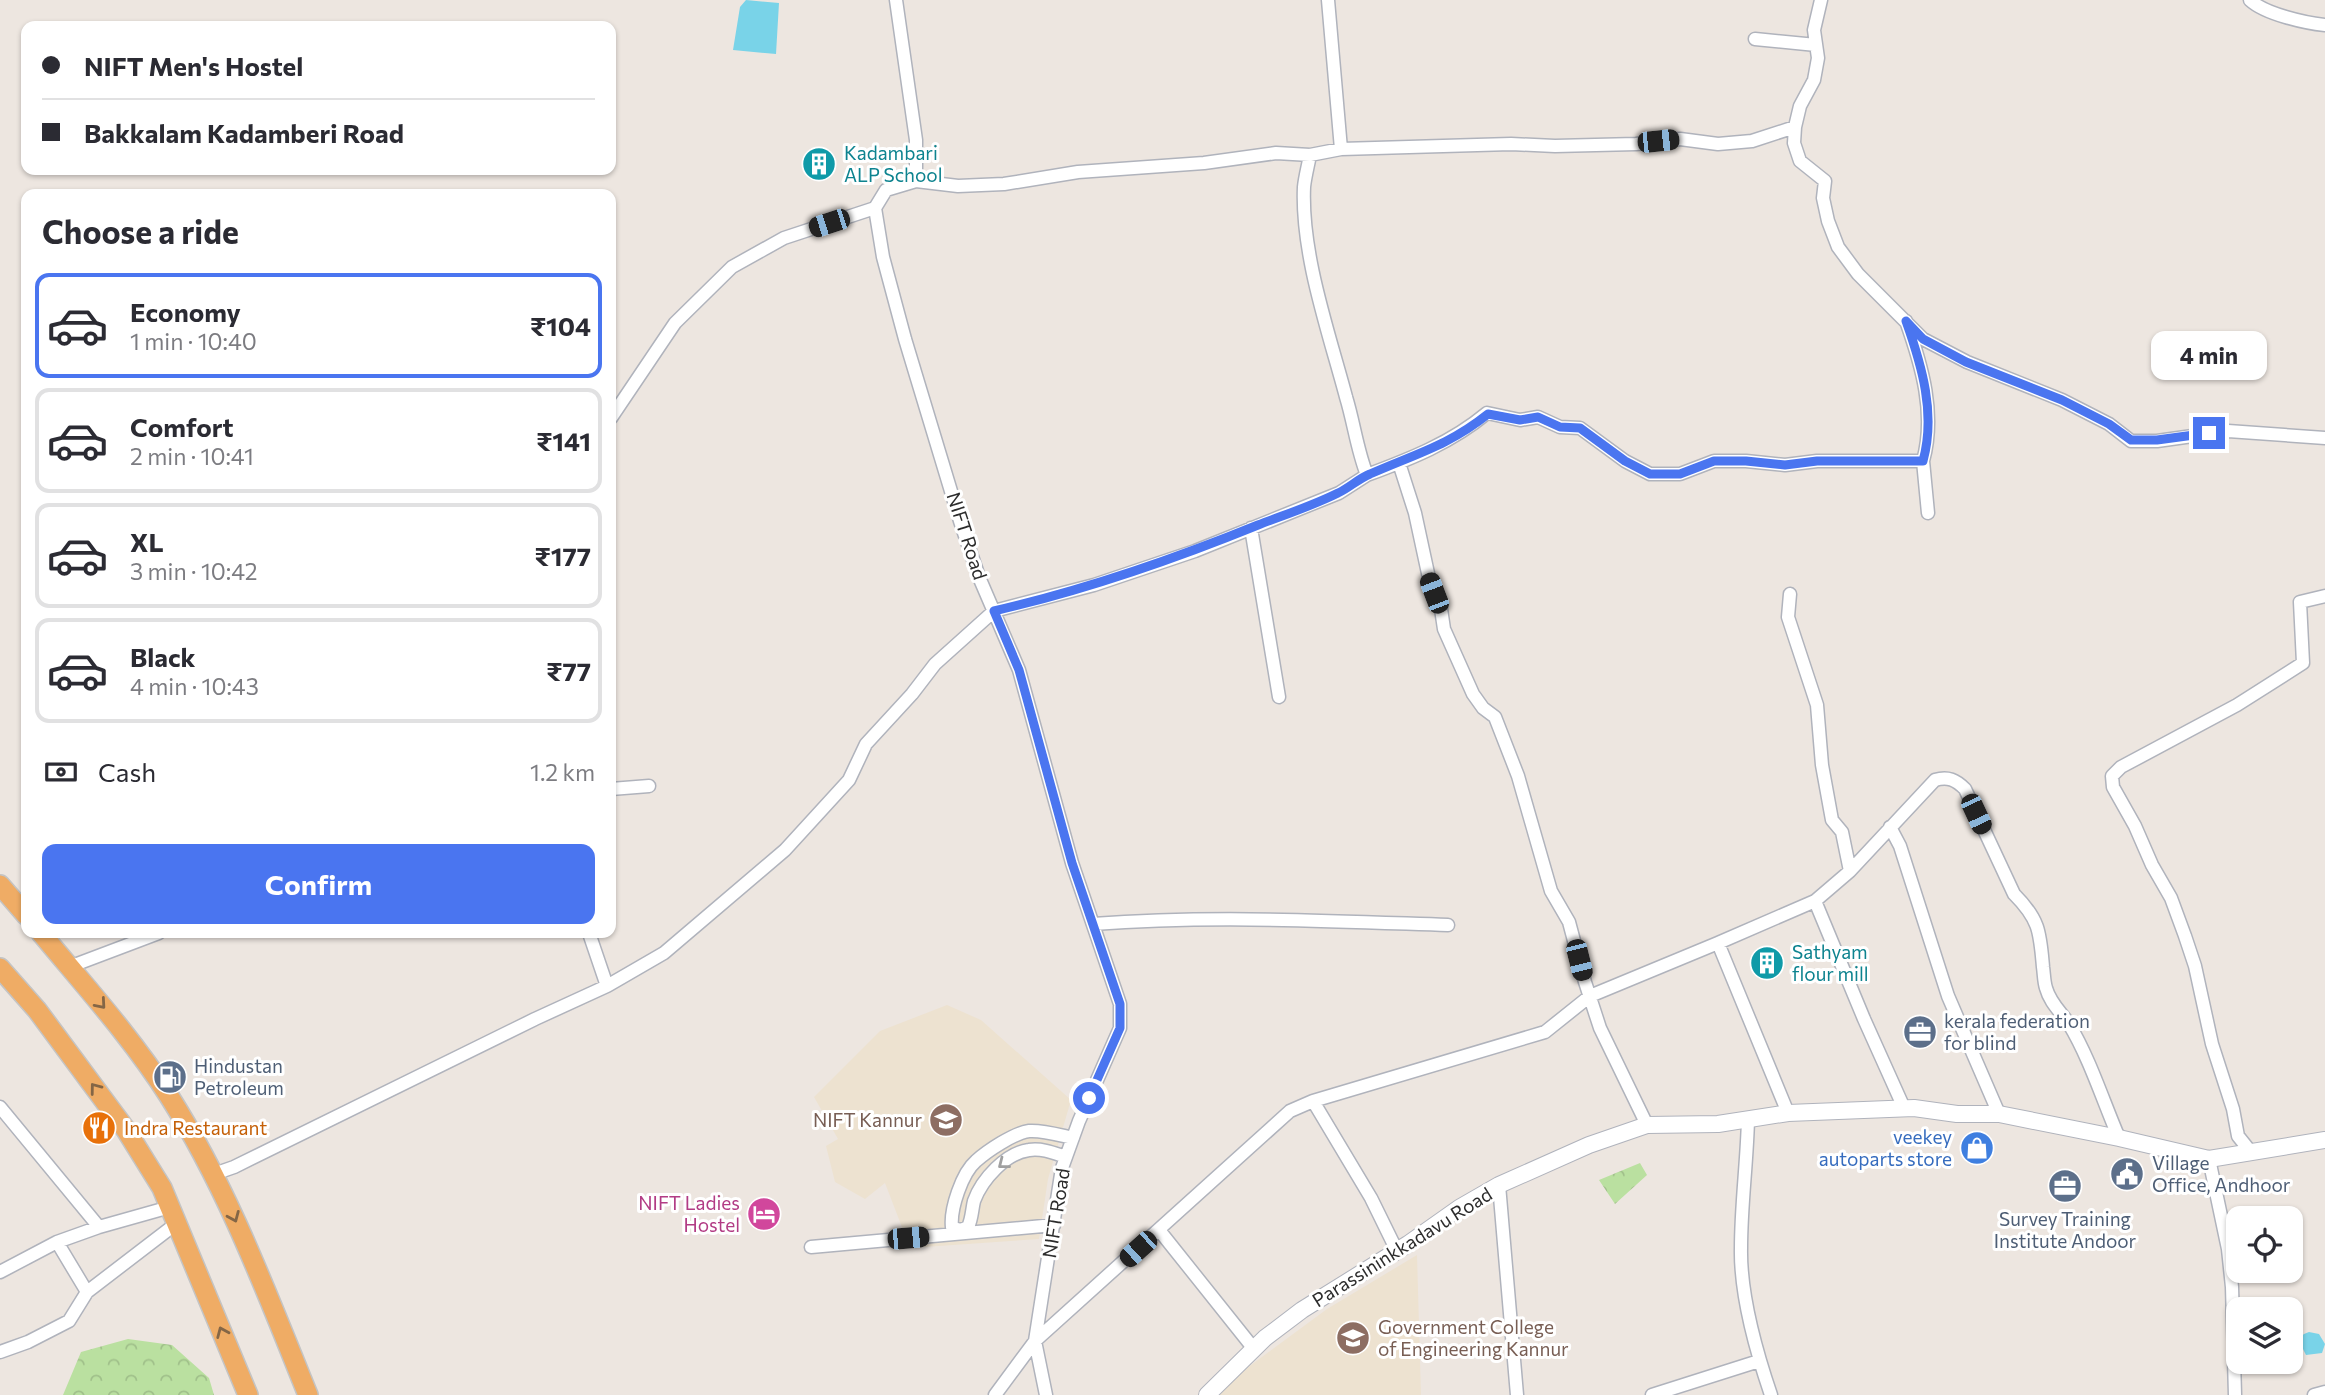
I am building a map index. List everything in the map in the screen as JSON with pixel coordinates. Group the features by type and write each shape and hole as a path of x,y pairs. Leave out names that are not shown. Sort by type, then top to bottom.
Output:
{"highway":[{"path":"0,885 21,909"},
{"path":"45,938 113,1017 170,1097 214,1174 308,1395"},
{"path":"0,968 37,1010 126,1130 162,1188 248,1395"}],"main road":[{"name":"Parassininkkadavu Road","path":"1207,1395 1254,1349 1302,1310 1397,1251 1459,1208 1499,1185 1589,1144 1647,1125 1707,1124 1788,1113 1914,1108 1957,1114 1999,1114 2209,1159 2325,1140"}],"street":[{"path":"896,0 916,139 916,181"},
{"path":"1328,0 1341,149"},
{"path":"1821,0 1814,30 1818,58 1814,79 1800,106 1794,142 1800,161 1825,181 1825,209 1838,247 1858,274 1923,339 1966,362 2062,400 2109,424 2131,440 2157,440 2228,431 2325,438"},
{"path":"2250,0 2292,19 2325,25"},
{"path":"1755,39 1816,45"},
{"path":"616,412 675,323 732,267 784,238 874,208 886,190 916,181 958,186 1004,184 1078,172 1205,163 1276,153 1310,155 1341,149 1511,144 1636,144 1680,139 1718,144 1752,141 1795,127"},
{"path":"1310,155 1304,186 1305,219 1316,285 1367,475"},
{"name":"NIFT Road","path":"874,208 883,257 905,339 960,520 979,577 1019,670 1072,863 1120,1004 1120,1028 1062,1168 1035,1341 1046,1395"},
{"path":"1906,321 1927,391 1928,443 1923,461 1928,513"},
{"path":"214,1174 234,1167 607,986 664,953 785,849 849,780 866,744 912,694 935,664 994,611 1094,585 1184,555 1339,493 1367,475 1440,446 1488,414 1520,420 1538,417 1560,427 1580,428 1625,461 1650,474 1680,474 1714,461 1785,465 1817,461 1923,461"},
{"path":"1399,463 1412,502 1444,629 1474,695 1494,717 1518,776 1551,891 1569,922 1600,1028 1647,1125"},
{"path":"1251,528 1279,697"},
{"path":"1790,594 1788,617 1817,705 1822,765 1832,820 1842,832 1850,871"},
{"path":"2250,1152 2238,1136 2185,936 2171,898 2113,787 2112,776 2121,767 2237,705 2304,663 2300,602 2325,596"},
{"path":"995,1395 1035,1341 1290,1111 1313,1101 1545,1032 1590,996 1815,901 1850,871 1935,780 1943,778 1951,779 1965,789 2014,894 2036,922 2041,935 2046,988 2054,1007 2068,1024 2087,1062 2119,1138"},
{"path":"616,789 649,786"},
{"path":"1890,827 1900,846 1948,996 1999,1114"},
{"path":"1815,901 1904,1108"},
{"path":"1093,924 1143,920 1267,919 1448,925"},
{"path":"69,967 146,938"},
{"path":"591,938 607,986"},
{"path":"1718,943 1788,1113"},
{"path":"1313,1101 1371,1198 1397,1251"},
{"path":"0,1107 99,1227"},
{"path":"1748,1119 1741,1249 1745,1296 1759,1361 1771,1395"},
{"path":"1066,1157 1045,1150 1030,1149 1006,1160 980,1189 974,1201 968,1227 960,1230 952,1227 951,1213 974,1162 1017,1134 1029,1131 1073,1138"},
{"path":"2209,1159 2228,1249 2232,1287 2235,1395"},
{"path":"1499,1185 1517,1395"},
{"path":"0,1272 57,1242 99,1227 173,1215"},
{"path":"0,1352 29,1342 69,1321 87,1292 173,1215"},
{"path":"811,1247 1054,1225"},
{"path":"1159,1230 1254,1349"},
{"path":"57,1242 87,1292"},
{"path":"1652,1395 1666,1393 1759,1361"},
{"path":"2314,1395 2325,1392"}],"shaded area":[{"name":"NIFT Kannur","path":"947,1005 981,1020 1071,1100 1048,1179 1039,1239 910,1248 885,1183 865,1199 835,1182 826,1146 838,1139 814,1097 880,1031"},
{"name":"Government College of Engineering Kannur","path":"1417,1255 1421,1395 1218,1395 1247,1368 1327,1309"}],"green space":[{"path":"1640,1163 1647,1175 1615,1204 1599,1180"},
{"path":"128,1339 172,1345 209,1378 214,1395 63,1395 81,1352"}],"water":[{"path":"746,0 779,3 776,54 733,50 740,7"},
{"path":"2304,1334 2319,1334 2325,1344 2322,1353 2306,1355 2303,1349"}],"place":[{"name":"Kadambari ALP School","path":"819,164"},
{"name":"Sathyam flour mill","path":"1767,963"},
{"name":"kerala federation for blind","path":"1920,1032"},
{"name":"Hindustan Petroleum","path":"170,1077"},
{"name":"NIFT Kannur","path":"946,1120"},
{"name":"Indra Restaurant","path":"99,1128"},
{"name":"veekey autoparts store","path":"1977,1148"},
{"name":"Village Office, Andhoor","path":"2127,1174"},
{"name":"Survey Training Institute Andoor","path":"2065,1186"},
{"name":"NIFT Ladies Hostel","path":"764,1214"},
{"name":"Government College of Engineering Kannur","path":"1353,1338"}],"route":[{"path":"1089,1098 1120,1028 1120,1004 1072,863 1019,670 994,611 1094,585 1195,551 1339,493 1367,475 1440,446 1488,414 1520,420 1538,417 1560,427 1580,428 1625,461 1650,474 1680,474 1714,461 1785,465 1817,461 1923,461 1928,443 1927,391 1906,321 1923,339 1966,362 2062,400 2109,424 2131,440 2157,440 2209,433"}]}
